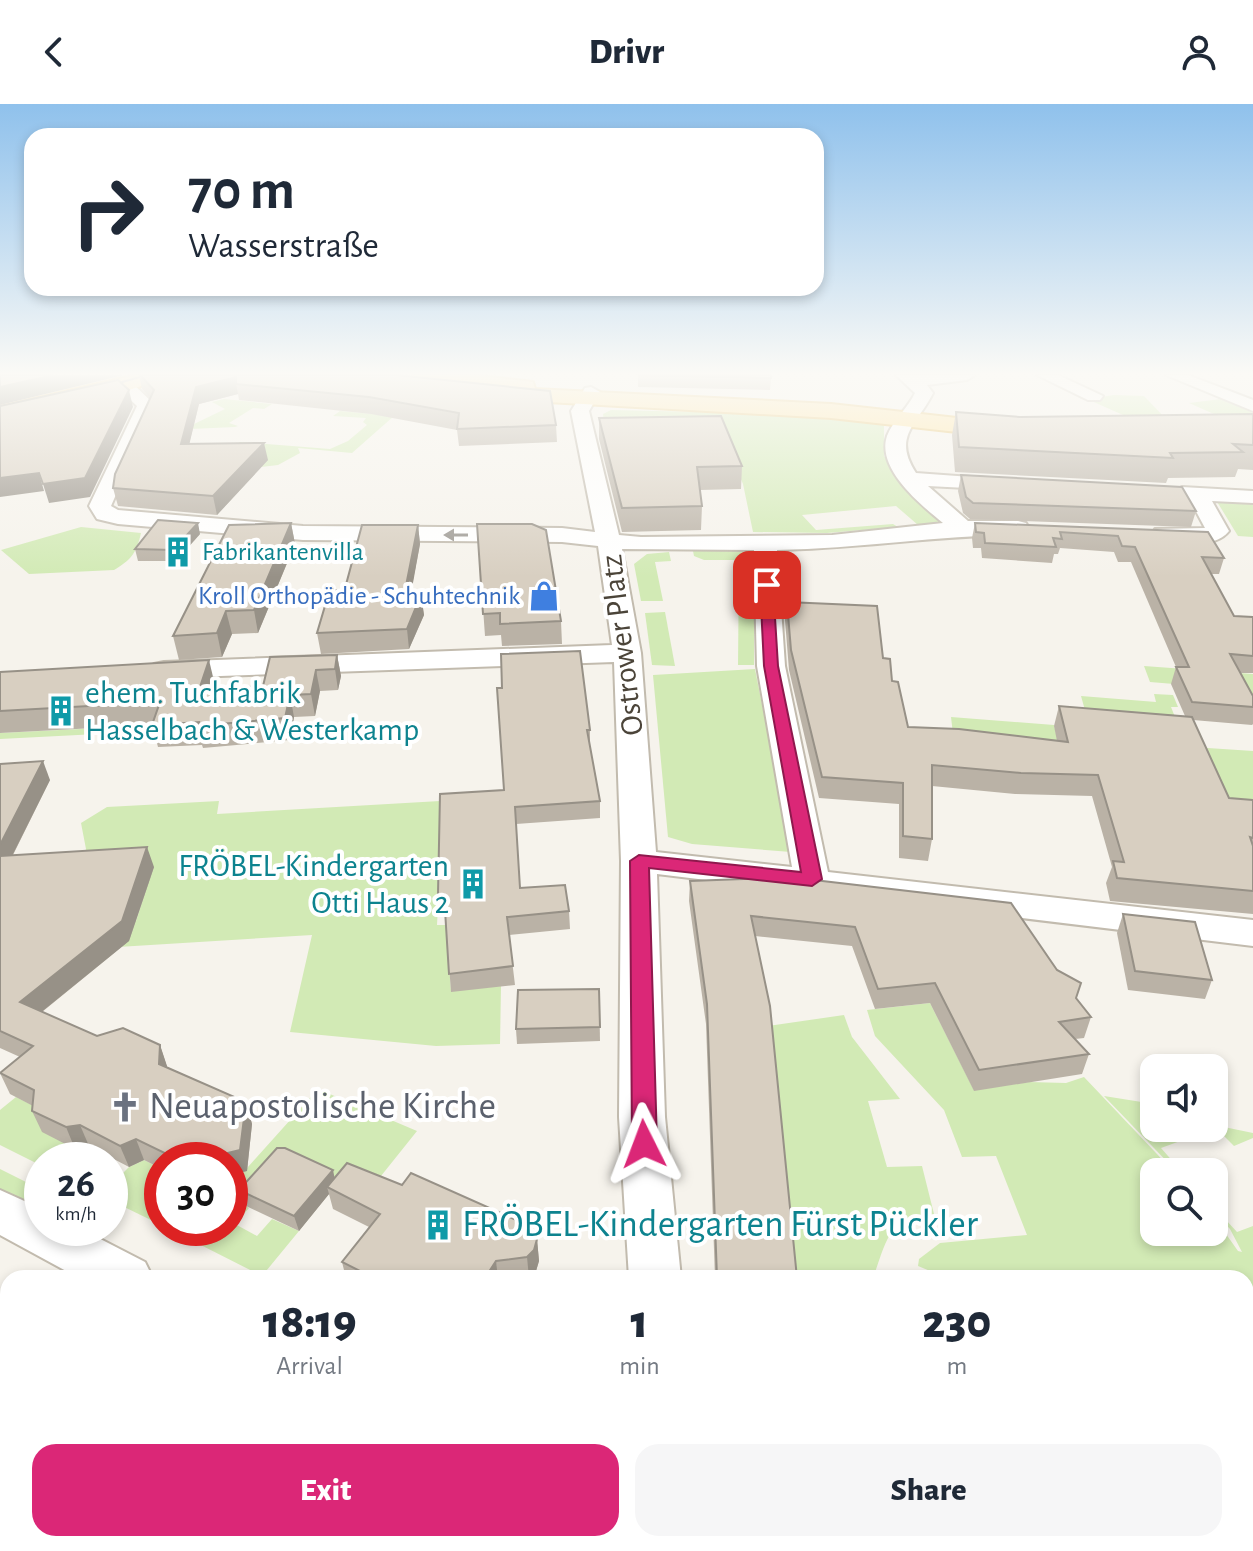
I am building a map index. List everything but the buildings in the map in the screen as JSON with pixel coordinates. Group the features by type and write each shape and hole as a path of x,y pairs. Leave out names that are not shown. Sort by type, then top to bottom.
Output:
{"street":[{"path":"128,443 100,506 105,514 333,535 562,535 608,540 587,443"},
{"path":"896,443 896,460 910,479 963,528"},
{"path":"910,479 1034,485"},
{"path":"1154,492 1253,497"},
{"path":"1146,534 1204,537 1215,534 1218,527 1197,494"},
{"name":"Ostrower Platz","path":"654,1270 642,1117 639,861 627,653 608,540 641,544 832,542 963,528 1036,528"},
{"path":"765,543 771,666 812,879"},
{"path":"133,672 627,653"},
{"path":"639,861 1253,933"},
{"path":"0,1211 112,1270"}],"green space":[{"path":"239,443 247,443 330,449 345,443 364,443 352,453 298,448 300,453 278,465 261,467 230,449"},
{"path":"725,443 884,443 884,456 914,493 944,522 918,525 896,506 802,515 816,530 893,524 898,527 827,533 753,532 743,484"},
{"path":"1216,500 1253,502 1253,537 1238,536"},
{"path":"81,527 141,533 132,556 114,570 29,574 1,550"},
{"path":"749,550 754,554 754,665 738,665 739,560 704,560 694,556 693,551"},
{"path":"669,552 671,561 655,562 663,601 641,601 634,564 647,554"},
{"path":"665,612 675,666 652,665 645,613"},
{"path":"1144,666 1253,674 1253,713 1210,687 1150,682"},
{"path":"755,669 791,852 692,844 668,837 653,675"},
{"path":"1154,694 1173,695 1178,707 1171,707 1183,737 1090,728 1081,696 1156,702"},
{"path":"951,717 1054,725 1057,738 1253,751 1253,809 953,734"},
{"path":"120,727 117,733 0,739 0,733"},
{"path":"219,801 217,814 440,801 442,829 437,925 446,925 451,991 501,986 500,1044 436,1046 290,1032 312,935 53,951 63,926 136,921 153,867 79,871 86,849 81,823 107,807"},
{"path":"930,1003 974,1090 1029,1082 1066,1083 1084,1077 1140,1136 1140,1142 1146,1142 1161,1158 1140,1158 1140,1246 1228,1246 1228,1237 1242,1252 1228,1222 1237,1232 1253,1226 1253,1270 928,1270 918,1266 919,1259 940,1243 1027,1235 996,1156 962,1157 944,1110 875,1036 867,1010"},
{"path":"844,1015 852,1037 900,1099 868,1101 887,1167 922,1166 934,1214 919,1216 898,1225 886,1242 876,1270 791,1270 768,1026"},
{"path":"318,1089 417,1131 369,1191 352,1185 248,1204 248,1167"},
{"path":"1104,1096 1140,1102 1140,1133"},
{"path":"16,1097 107,1142 24,1142 24,1157 0,1145 0,1110"},
{"path":"1228,1128 1253,1133 1253,1138 1234,1146 1228,1140"},
{"path":"1148,1142 1178,1142 1161,1148 1170,1158 1164,1158"},
{"path":"144,1160 144,1217 128,1209 129,1167"},
{"path":"0,1169 24,1181 24,1202 0,1189"},
{"path":"272,1219 299,1231 267,1270 250,1270 203,1246 248,1246 248,1231 257,1236"}],"place":[{"name":"Fabrikantenvilla","path":"178,552"},
{"name":"Kroll Orthopädie - Schuhtechnik","path":"544,596"},
{"name":"ehem. Tuchfabrik Hasselbach & Westerkamp","path":"61,711"},
{"name":"FRÖBEL-Kindergarten Otti Haus 2","path":"473,884"},
{"name":"Neuapostolische Kirche","path":"125,1107"},
{"name":"FRÖBEL-Kindergarten Fürst Pückler","path":"438,1225"}],"route":[{"path":"644,1144 639,861 812,879 771,666 767,585"}]}
